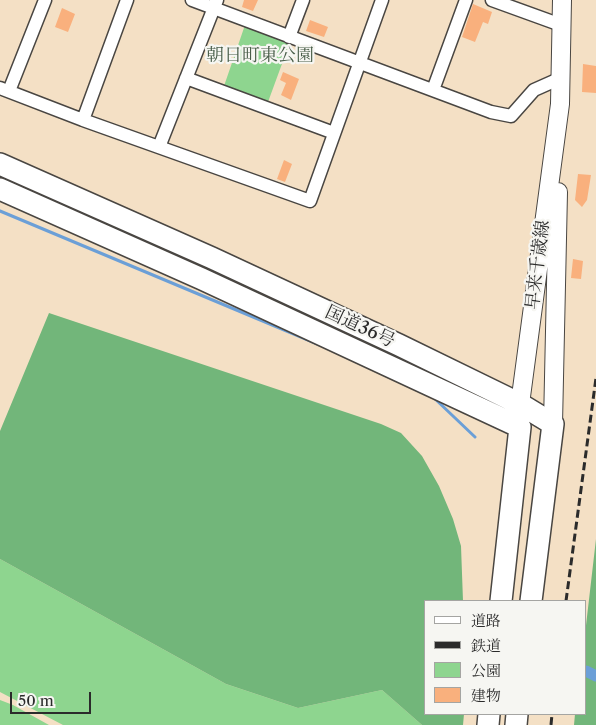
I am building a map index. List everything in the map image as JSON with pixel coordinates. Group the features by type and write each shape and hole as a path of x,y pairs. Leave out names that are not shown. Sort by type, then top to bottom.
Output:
{"highway":[{"name":"国道36号","path":"0,164 212,258 399,345 520,404 553,424"},
{"name":"国道36号","path":"0,190 193,275 520,427"},
{"path":"501,600 520,427 553,424 531,600"}],"main road":[{"name":"早来千歳線","path":"553,424 562,0"},
{"name":"早来千歳線","path":"520,427 520,404 560,104"}],"street":[{"path":"45,0 5,90 83,120 310,201 382,0"},
{"path":"83,120 126,0"},
{"path":"192,0 215,4 289,36 491,112 511,116 534,90 561,78"},
{"path":"289,36 303,0"},
{"path":"432,90 466,0"},
{"path":"492,0 561,25"},
{"path":"159,147 215,4"},
{"path":"186,78 334,133"}],"green space":[{"name":"朝日町東公園","path":"245,25 290,42 268,102 224,86"},
{"path":"49,313 381,424 401,433 422,456 439,486 453,519 461,546 463,600 424,600 424,715 464,715 463,725 422,725 382,690 298,708 226,684 0,559 0,431"},
{"path":"596,539 596,725 574,725 575,715 586,715 586,625"},
{"path":"0,559 226,684 298,708 382,690 422,725 63,725 0,692"},
{"path":"0,700 13,705 49,725 0,725"}],"building":[{"path":"244,0 258,0 253,11 242,7"},
{"path":"473,4 492,12 488,24 483,22 475,42 462,37"},
{"path":"62,8 75,14 68,32 55,27"},
{"path":"310,20 328,27 324,37 306,31"},
{"path":"583,64 596,66 596,93 582,92"},
{"path":"283,72 299,79 291,100 281,95 286,83 280,80"},
{"path":"284,160 292,164 285,182 277,179"},
{"path":"578,174 591,175 587,200 582,207 575,200"},
{"path":"573,259 583,261 581,279 571,278"}],"waterway":[{"path":"0,211 320,345"},
{"path":"432,396 475,437"},
{"path":"586,671 596,676"}],"railway":[{"path":"566,600 596,378"},
{"path":"551,725 552,715"}]}
